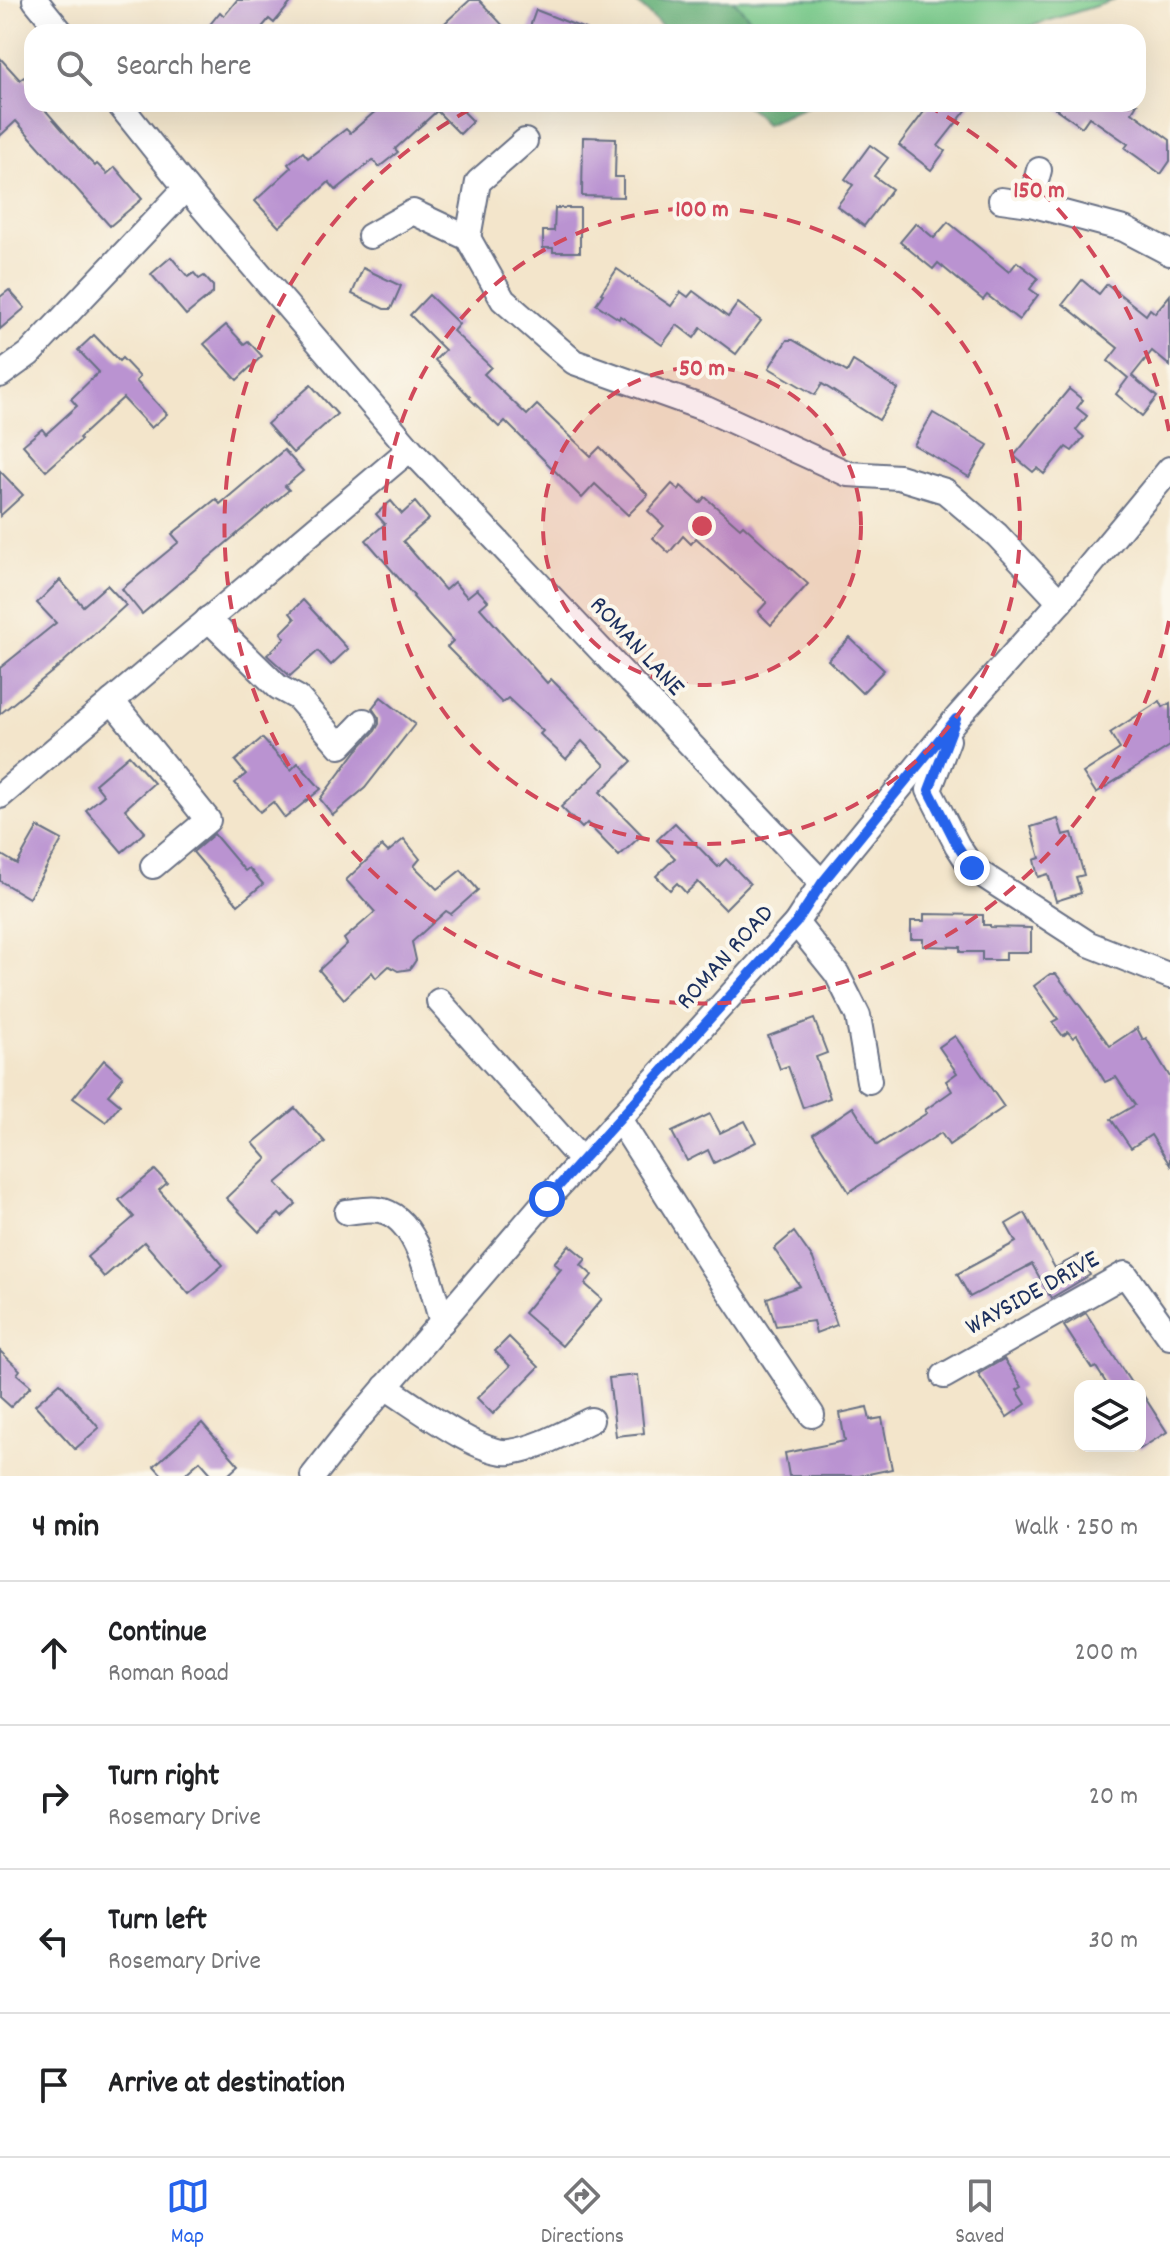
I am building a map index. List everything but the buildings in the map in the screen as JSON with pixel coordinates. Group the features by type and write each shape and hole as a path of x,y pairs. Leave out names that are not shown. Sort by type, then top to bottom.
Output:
{"street":[{"path":"35,0 54,24"},
{"name":"ROMAN LANE","path":"125,112 186,188 410,449 822,883"},
{"path":"468,238 478,182 525,141"},
{"path":"1030,204 1039,170"},
{"path":"0,375 29,354 186,188"},
{"path":"1001,200 1030,204 1124,229 1170,253"},
{"path":"370,236 413,212 468,238 503,300 574,362 706,409 848,474 899,477 945,491 997,535 1060,602"},
{"path":"0,796 410,449"},
{"name":"ROMAN ROAD","path":"313,1476 385,1387 582,1161 796,923 822,883 956,719 1060,602 1170,469"},
{"path":"208,619 278,687 298,698 340,746 364,721"},
{"path":"112,701 208,820 153,866"},
{"path":"956,719 929,790 972,868 1089,944 1170,976"},
{"path":"796,923 837,974 858,1016 869,1081"},
{"path":"439,1001 582,1161"},
{"path":"619,1119 812,1415"},
{"path":"347,1212 380,1210 401,1220 416,1241 442,1322"},
{"name":"WAYSIDE DRIVE","path":"944,1376 1125,1274 1170,1337"},
{"path":"385,1387 478,1445 507,1452 533,1446 591,1420"}],"green space":[{"path":"634,0 733,0 756,24 660,24"},
{"path":"645,0 1115,0 1038,24 671,24"},
{"path":"753,112 794,112 766,124"}],"route":[{"path":"547,1199 796,923 822,883 956,719 929,790 972,868"}]}
